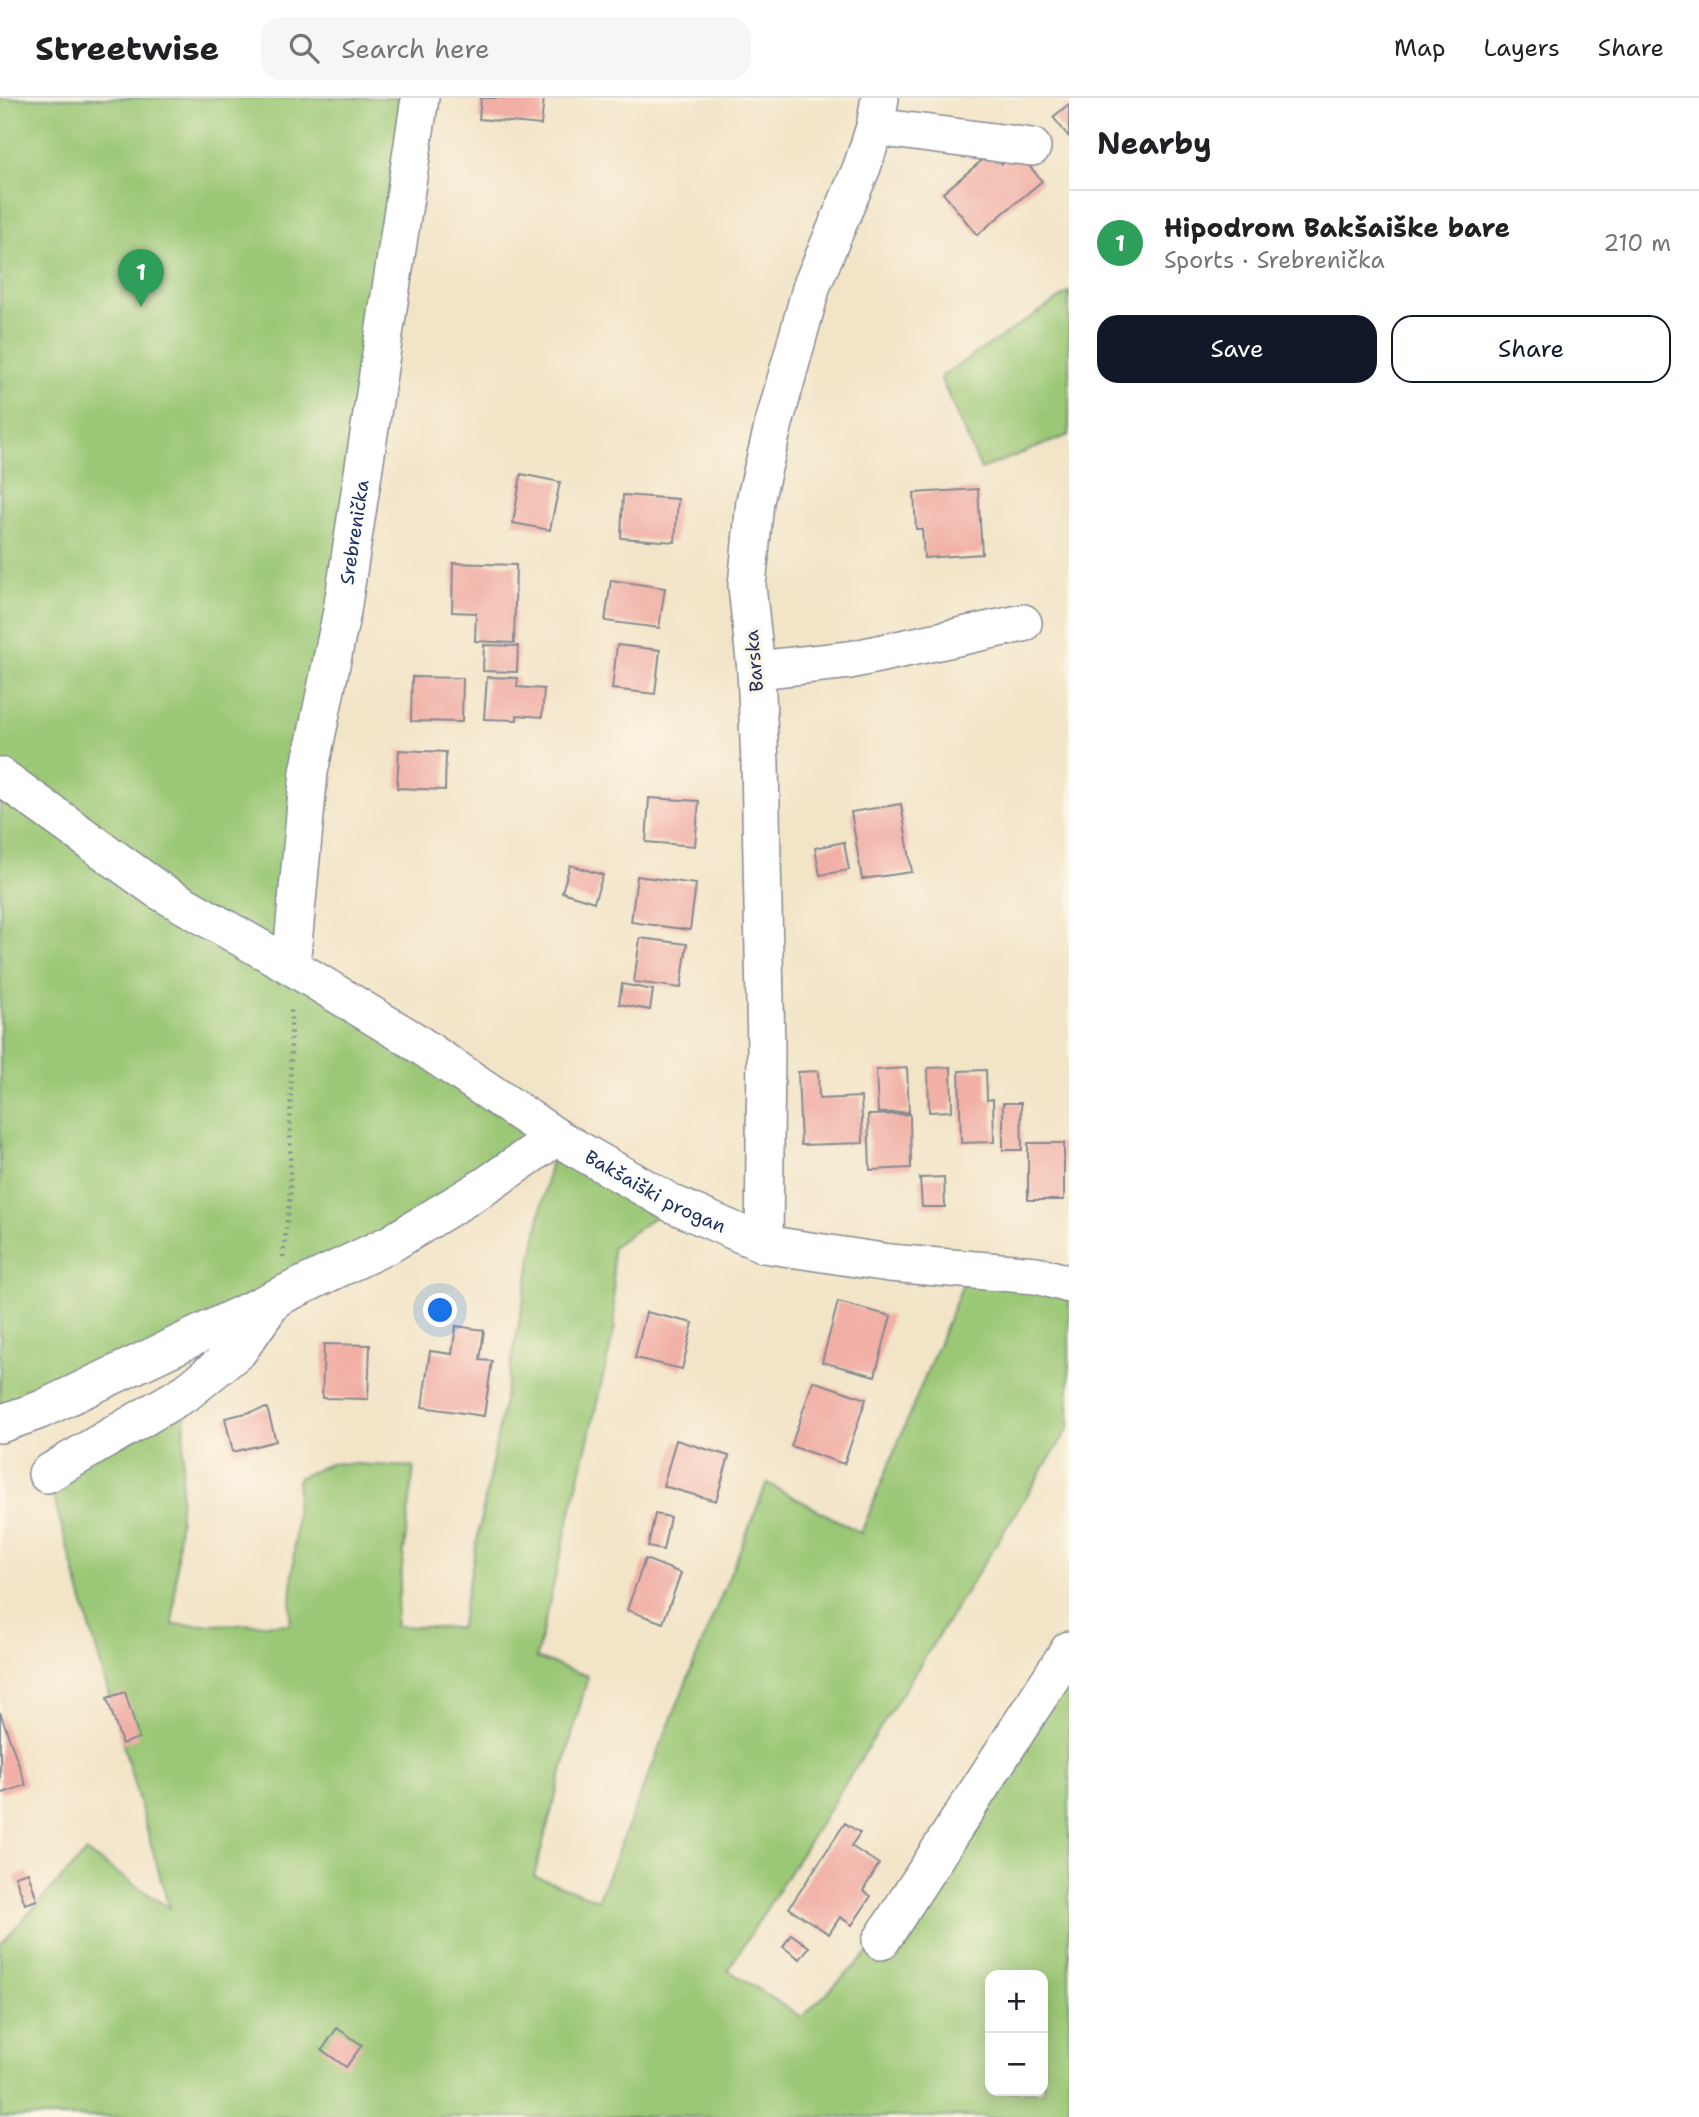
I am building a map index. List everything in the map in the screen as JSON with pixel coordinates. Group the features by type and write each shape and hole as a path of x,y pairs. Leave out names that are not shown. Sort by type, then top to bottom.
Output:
{"street":[{"name":"Srebrenička","path":"291,966 309,772 342,611 420,98"},
{"path":"877,112 1032,147"},
{"name":"Barska","path":"764,1244 766,1049 756,670 747,586 755,501 812,285 862,167 877,112"},
{"path":"756,670 850,660 1023,623"},
{"name":"Bakšaiški progan","path":"0,776 158,890 411,1039 556,1138 673,1204 764,1244 889,1263 1036,1275 1069,1284"},
{"path":"0,1424 40,1410 390,1244 487,1185 556,1138"},
{"path":"47,1474 187,1392 239,1350 274,1299"},
{"path":"881,1941 1069,1650"}],"path":[{"path":"274,1299 283,1259 290,1195 291,966"}],"green space":[{"path":"0,98 420,98 291,966 673,1204 612,1247 615,1327 536,1658 588,1676 534,1876 598,1900 767,1483 861,1533 969,1269 1069,1284 1069,1428 728,1970 802,2017 881,1941 1069,1650 1069,2117 0,2117 0,1944 86,1852 169,1908 47,1474 187,1392 173,1625 290,1624 298,1478 331,1463 414,1467 395,1626 460,1628 555,1138 487,1185 0,1424"},
{"path":"1069,292 1069,435 981,469 940,377"}],"building":[{"path":"481,98 544,98 541,125 479,119"},
{"path":"1069,104 1069,137 1053,117"},
{"path":"1017,151 1042,181 977,235 943,193 992,152 1002,164"},
{"path":"521,474 560,482 550,530 513,523"},
{"path":"978,489 982,554 924,558 922,529 916,529 914,493"},
{"path":"623,495 678,499 675,542 621,538"},
{"path":"453,563 516,565 514,643 475,641 476,613 452,612"},
{"path":"611,580 665,588 659,628 605,621"},
{"path":"484,645 518,646 517,672 483,671"},
{"path":"617,645 660,650 655,694 612,689"},
{"path":"412,677 463,678 462,722 411,721"},
{"path":"487,677 518,678 517,687 544,689 542,717 517,715 517,720 484,719"},
{"path":"399,750 446,752 445,790 397,788"},
{"path":"649,798 699,801 695,846 646,842"},
{"path":"901,804 912,872 862,879 851,812"},
{"path":"844,842 849,870 820,875 815,848"},
{"path":"570,865 603,875 594,902 562,892"},
{"path":"637,876 696,884 690,930 631,922"},
{"path":"640,938 687,944 681,988 634,982"},
{"path":"622,984 653,990 650,1010 619,1004"},
{"path":"951,1067 952,1111 929,1112 928,1068"},
{"path":"907,1068 909,1112 878,1113 876,1070"},
{"path":"986,1070 987,1100 993,1099 994,1142 961,1143 959,1071"},
{"path":"818,1071 819,1099 861,1097 863,1143 801,1145 798,1072"},
{"path":"1003,1103 1021,1103 1022,1150 1003,1150"},
{"path":"910,1114 911,1168 870,1170 868,1115"},
{"path":"1028,1143 1064,1143 1064,1200 1028,1200"},
{"path":"944,1177 945,1207 922,1207 920,1178"},
{"path":"838,1302 891,1316 875,1376 822,1362"},
{"path":"646,1312 693,1323 682,1369 635,1358"},
{"path":"456,1326 484,1330 480,1360 492,1361 484,1416 422,1407 430,1351 452,1354"},
{"path":"324,1344 370,1345 368,1399 322,1398"},
{"path":"813,1381 866,1399 844,1464 791,1446"},
{"path":"267,1408 276,1441 233,1452 225,1418"},
{"path":"676,1440 729,1456 716,1501 663,1486"},
{"path":"655,1514 670,1517 663,1550 648,1547"},
{"path":"645,1559 681,1573 663,1623 627,1610"},
{"path":"125,1692 139,1738 122,1744 107,1698"},
{"path":"0,1712 26,1785 0,1794"},
{"path":"845,1823 860,1833 851,1846 879,1864 863,1891 871,1896 852,1925 840,1917 829,1934 789,1908"},
{"path":"28,1872 37,1900 25,1904 15,1876"},
{"path":"791,1934 809,1947 800,1959 783,1947"},
{"path":"337,2028 362,2045 346,2067 322,2050"}],"place":[{"name":"Hipodrom Bakšaiške bare","path":"141,307"}]}
